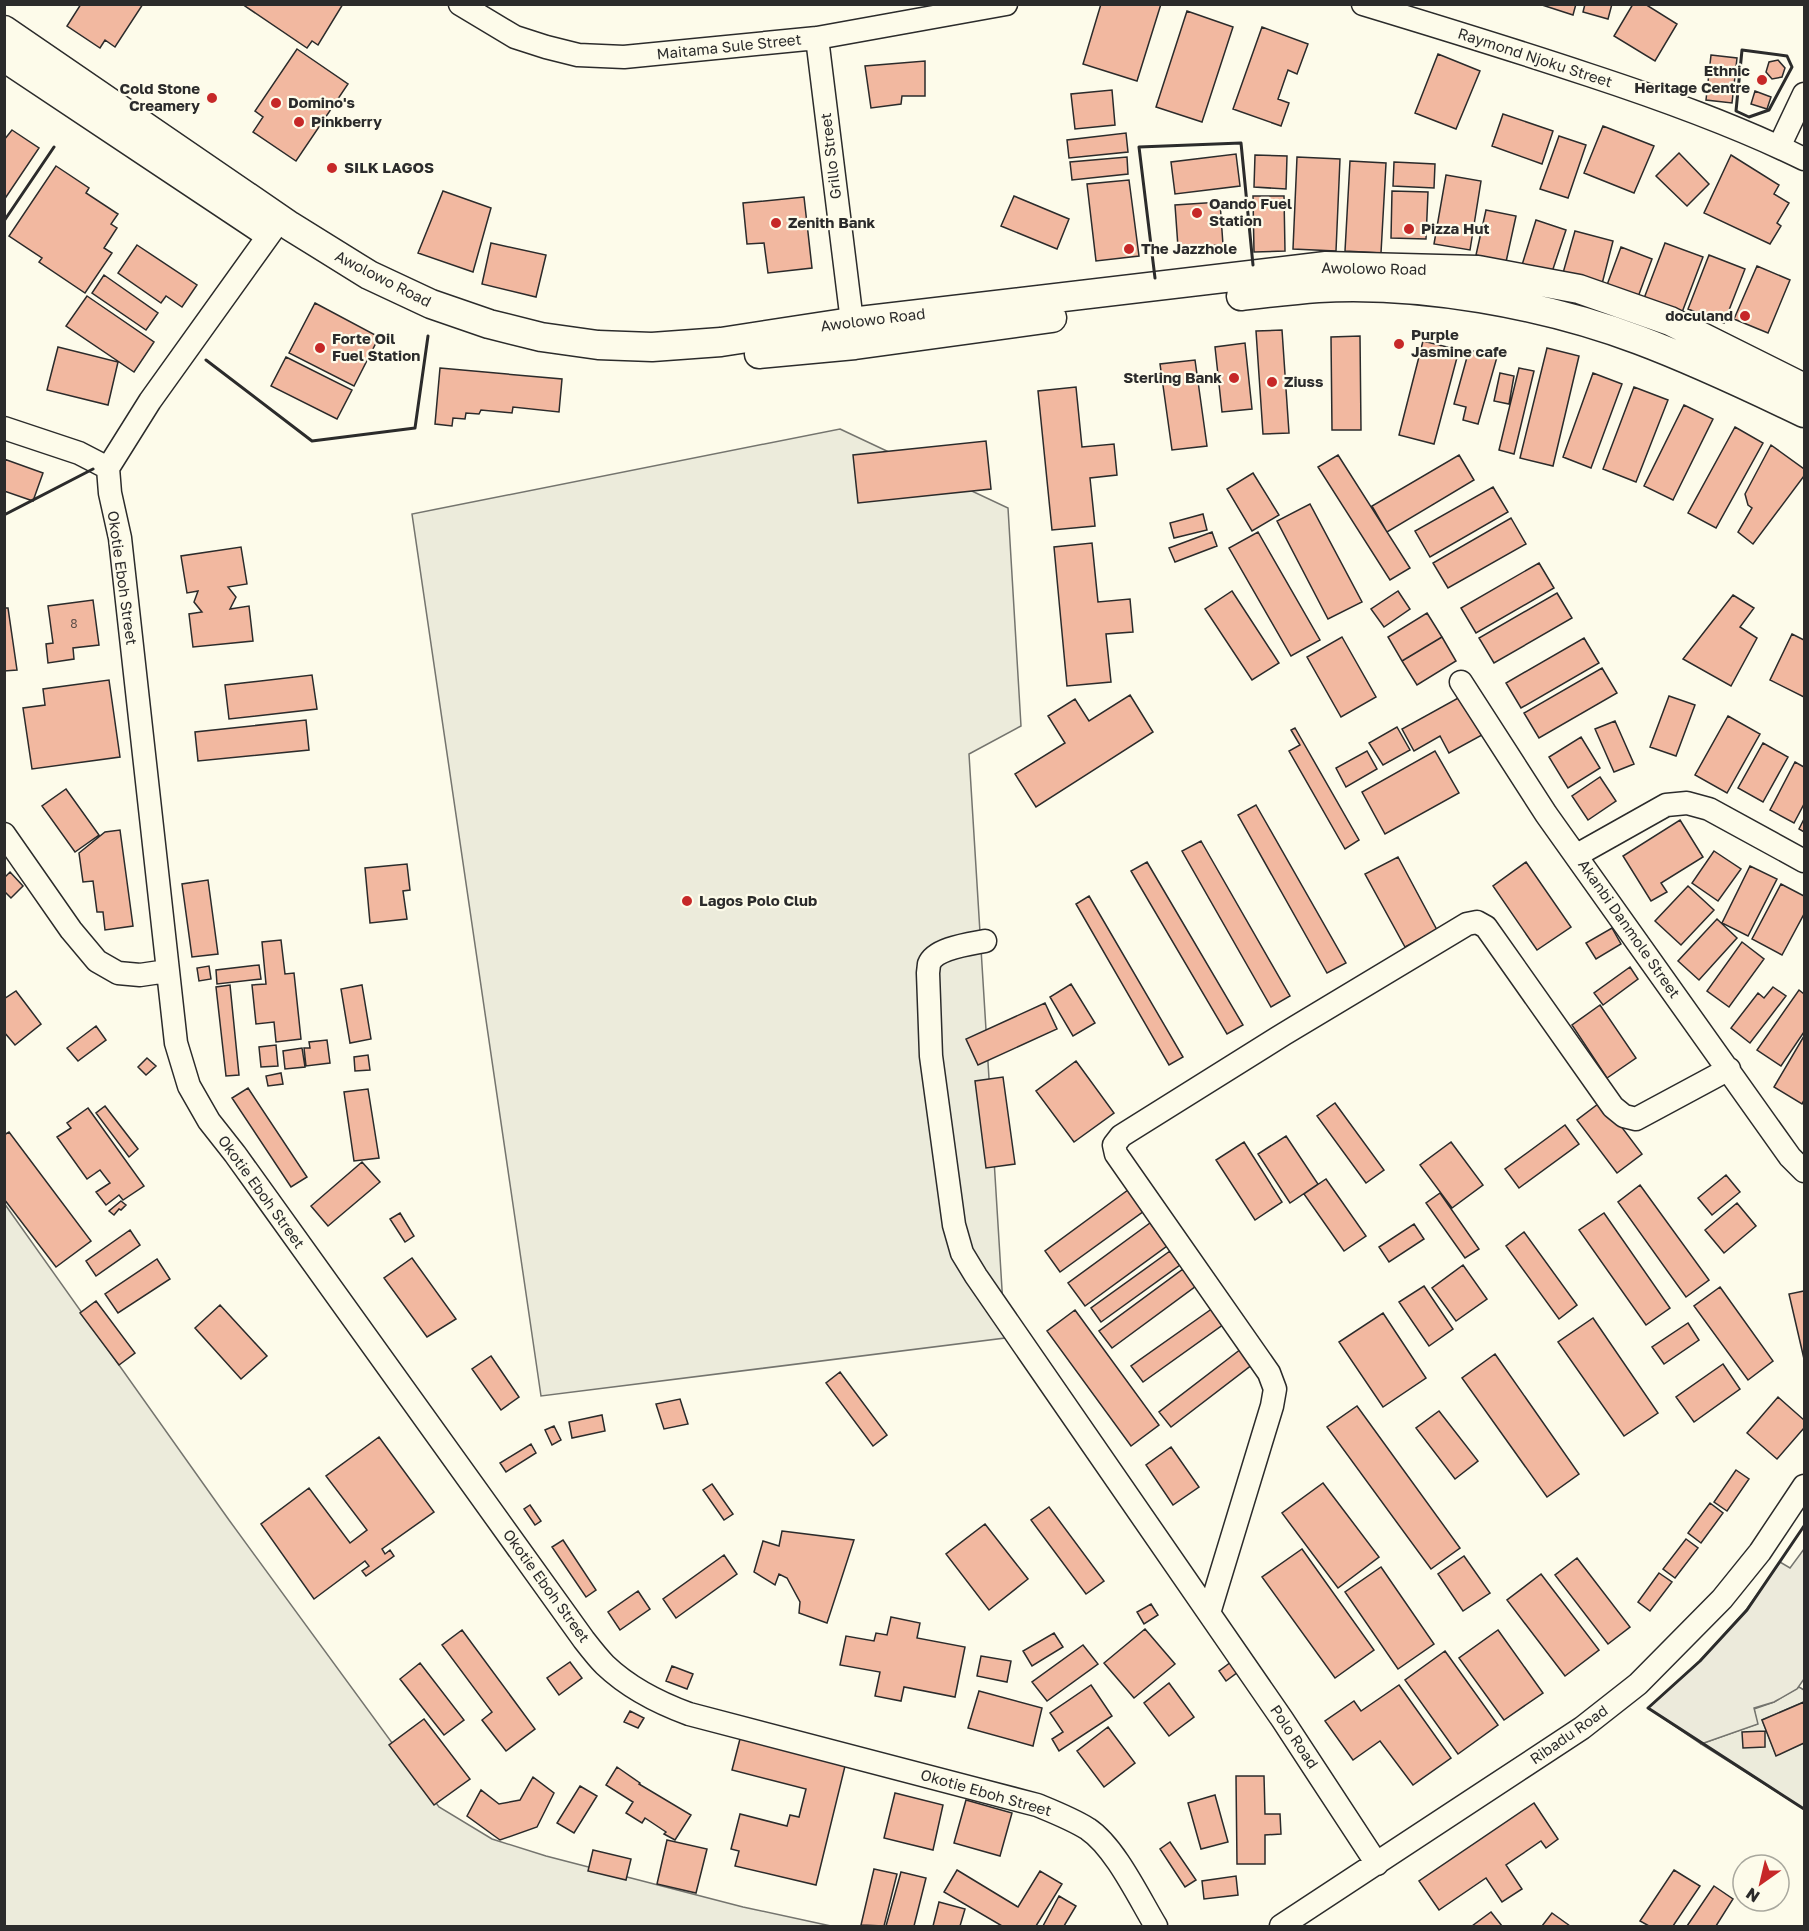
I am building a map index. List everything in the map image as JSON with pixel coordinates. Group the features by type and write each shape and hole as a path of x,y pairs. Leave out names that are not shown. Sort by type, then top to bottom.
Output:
{"main road":[{"name":"Awolowo Road","path":"4,30 274,227 311,263 364,293 452,332 545,353 607,358 690,360 853,333 1326,266 1478,270 1579,289 1671,321 1804,388"},
{"name":"Awolowo Road","path":"4,57 274,227"},
{"name":"Awolowo Road","path":"853,333 1131,308 1319,288 1373,288 1434,293 1528,308 1636,339 1692,360 1804,413"}],"street":[{"name":"Maitama Sule Street","path":"460,4 515,37 578,55 624,57 816,38 1006,4"},
{"name":"Raymond Njoku Street","path":"1363,4 1484,40 1649,95 1804,159"},
{"name":"Grillo Street","path":"816,38 853,333"},
{"path":"1779,147 1804,94"},
{"path":"4,428 79,453 108,468 150,401 274,227"},
{"name":"Okotie Eboh Street","path":"108,468 110,492 120,538 176,1042 189,1086 209,1121 578,1631 605,1665 632,1687 663,1704 689,1714 1026,1802 1065,1817 1088,1830 1107,1846 1156,1926"},
{"name":"Akanbi Danmole Street","path":"1461,682 1519,774 1790,1157 1804,1171"},
{"path":"1577,855 1666,805 1687,803 1709,809 1804,861"},
{"path":"4,834 71,930 97,961 118,973 140,975 167,970"},
{"path":"1209,1613 1272,1406 1275,1389 1269,1373 1116,1154 1114,1145 1121,1136 1284,1034 1467,924 1477,922 1486,927 1613,1107 1624,1116 1636,1119 1729,1069"},
{"name":"Polo Road","path":"985,941 936,954 929,964 928,973 931,1056 954,1225 962,1253 975,1276 1282,1719 1377,1864"},
{"name":"Ribadu Road","path":"1281,1926 1582,1728 1638,1684 1722,1599 1760,1552 1804,1486"}],"shaded area":[{"name":"Lagos Polo Club","path":"840,429 1008,508 1021,726 969,754 1005,1338 541,1396 412,514"},
{"path":"4,1203 229,1520 439,1807 492,1839 546,1856 743,1907 831,1926 5,1926"},
{"path":"1804,1549 1804,1679 1797,1689 1774,1702 1754,1708 1758,1724 1701,1744 1648,1708 1700,1661 1746,1610 1780,1562 1790,1568"},
{"path":"1799,1687 1804,1690 1804,1702 1762,1720 1776,1755 1804,1743 1804,1809 1701,1744 1757,1724 1754,1709 1774,1702"}],"building":[{"path":"81,4 143,4 115,47 105,40 100,48 67,26"},
{"path":"242,4 343,4 318,45 312,41 307,48"},
{"path":"1101,4 1161,4 1137,81 1083,64"},
{"path":"1539,4 1576,4 1573,15"},
{"path":"1585,4 1612,4 1608,19 1583,12"},
{"path":"1633,4 1645,4 1677,24 1655,61 1614,36"},
{"path":"1187,11 1233,27 1202,122 1156,107"},
{"path":"1262,27 1308,44 1297,74 1288,70 1278,99 1289,103 1281,126 1233,109"},
{"path":"297,49 348,84 296,161 253,132 263,117 255,111"},
{"path":"1438,54 1480,71 1456,129 1415,113"},
{"path":"1711,55 1737,58 1732,103 1706,100"},
{"path":"1778,60 1785,68 1782,77 1772,79 1766,72 1769,62"},
{"path":"925,61 925,96 902,96 901,104 871,108 865,66"},
{"path":"1112,90 1115,125 1075,129 1071,94"},
{"path":"1755,91 1771,97 1767,109 1751,104"},
{"path":"1503,114 1553,131 1542,164 1492,146"},
{"path":"1603,126 1654,146 1634,193 1584,173"},
{"path":"12,130 39,148 4,200 4,140"},
{"path":"1126,133 1128,152 1069,158 1067,140"},
{"path":"1559,136 1586,145 1568,198 1540,189"},
{"path":"1679,153 1709,184 1687,206 1656,176"},
{"path":"1236,154 1240,186 1175,194 1171,162"},
{"path":"1255,155 1287,156 1286,189 1254,187"},
{"path":"1731,155 1779,185 1774,194 1789,203 1777,223 1781,226 1770,244 1704,213"},
{"path":"1127,157 1128,174 1072,180 1070,162"},
{"path":"1297,157 1340,159 1336,251 1293,249"},
{"path":"1350,161 1386,163 1381,253 1345,251"},
{"path":"1394,162 1435,164 1434,188 1393,186"},
{"path":"56,166 89,188 86,193 118,214 111,224 117,228 104,248 112,253 85,293 39,262 42,258 9,236"},
{"path":"1446,175 1481,181 1470,250 1434,244"},
{"path":"1129,180 1139,256 1096,261 1087,184"},
{"path":"443,191 491,208 473,272 418,253"},
{"path":"1392,191 1428,192 1426,239 1391,238"},
{"path":"1014,196 1069,219 1057,249 1001,226"},
{"path":"1253,196 1284,196 1285,251 1254,252"},
{"name":"Zenith Bank","path":"804,197 812,268 768,273 764,243 747,244 743,203"},
{"path":"1220,202 1223,245 1178,247 1175,205"},
{"path":"1486,210 1516,216 1506,262 1476,255"},
{"path":"1536,220 1566,230 1551,275 1522,265"},
{"path":"1575,231 1613,241 1602,284 1563,273"},
{"path":"491,243 546,255 536,297 482,284"},
{"path":"1665,243 1703,257 1681,315 1643,301"},
{"path":"137,245 197,285 182,307 166,296 161,303 118,273"},
{"path":"1621,247 1652,259 1638,297 1607,285"},
{"path":"1709,255 1745,269 1724,323 1688,309"},
{"path":"1757,266 1790,280 1768,333 1734,319"},
{"path":"104,275 158,313 146,330 92,293"},
{"path":"87,296 154,342 134,372 66,326"},
{"path":"315,303 379,337 354,386 289,353"},
{"name":"Ziuss","path":"1282,330 1289,433 1263,434 1256,331"},
{"path":"1360,336 1361,430 1332,430 1331,337"},
{"path":"1423,341 1459,350 1434,444 1399,435"},
{"name":"Sterling Bank","path":"1245,343 1252,409 1222,412 1215,347"},
{"path":"58,347 118,362 108,405 47,390"},
{"path":"1547,348 1579,356 1553,466 1520,458"},
{"path":"1469,350 1497,357 1478,424 1463,420 1466,407 1454,404"},
{"path":"286,357 352,390 337,419 271,386"},
{"path":"1195,360 1207,446 1172,450 1160,364"},
{"path":"440,368 562,379 559,412 513,407 512,413 481,410 479,414 466,413 465,419 453,418 452,426 435,424"},
{"path":"1519,368 1534,371 1514,454 1499,450"},
{"path":"1500,373 1514,376 1509,404 1494,401"},
{"path":"1593,373 1622,384 1591,468 1563,457"},
{"path":"1076,387 1082,447 1114,444 1117,475 1090,478 1095,526 1052,530 1038,391"},
{"path":"1634,387 1668,400 1636,482 1603,469"},
{"path":"1684,405 1713,419 1673,500 1644,486"},
{"path":"1735,427 1763,443 1716,528 1688,513"},
{"path":"986,441 991,489 858,503 853,455"},
{"path":"1771,445 1804,469 1804,476 1753,544 1738,532 1752,508 1748,505 1745,494"},
{"path":"1338,455 1410,568 1390,580 1318,467"},
{"path":"1459,455 1474,480 1387,532 1372,506"},
{"path":"4,459 43,473 33,501 4,491"},
{"path":"1253,473 1279,515 1252,531 1227,489"},
{"path":"1493,487 1508,512 1430,557 1415,531"},
{"path":"1310,504 1362,602 1328,619 1277,521"},
{"path":"1203,514 1207,530 1174,538 1170,523"},
{"path":"1511,518 1526,544 1448,588 1433,563"},
{"path":"1212,532 1217,546 1175,562 1169,548"},
{"path":"1258,532 1320,640 1291,656 1229,548"},
{"path":"1092,543 1098,602 1130,599 1133,632 1106,634 1111,682 1067,686 1054,547"},
{"path":"241,547 247,584 228,587 236,597 230,609 249,606 253,641 193,647 189,614 202,612 194,602 198,591 187,593 181,556"},
{"path":"1539,563 1554,588 1476,633 1461,608"},
{"path":"1232,591 1279,663 1252,680 1205,609"},
{"path":"1398,591 1410,609 1384,627 1371,609"},
{"path":"1557,593 1572,618 1494,663 1479,638"},
{"path":"1733,595 1754,608 1740,627 1757,638 1731,686 1683,659"},
{"path":"93,600 99,645 73,648 74,659 48,663 46,644 53,643 48,606"},
{"path":"4,608 8,608 17,670 4,671"},
{"path":"1427,613 1442,637 1402,661 1388,637"},
{"path":"1792,634 1804,640 1804,697 1770,680"},
{"path":"1342,637 1376,697 1341,717 1307,657"},
{"path":"1442,637 1456,661 1417,685 1402,661"},
{"path":"1584,638 1599,663 1521,708 1506,683"},
{"path":"1602,668 1617,693 1539,738 1524,713"},
{"path":"312,675 317,709 229,719 225,685"},
{"path":"109,680 120,757 32,769 23,708 45,705 43,689"},
{"path":"1130,695 1153,732 1036,807 1015,774 1065,743 1048,716 1075,699 1089,721"},
{"path":"1669,696 1695,705 1676,756 1650,747"},
{"path":"1460,697 1482,735 1449,753 1440,736 1414,751 1402,729"},
{"path":"1728,716 1760,734 1727,793 1695,775"},
{"path":"306,720 309,750 198,761 195,732"},
{"path":"1615,721 1634,764 1614,772 1595,729"},
{"path":"1397,727 1410,750 1383,765 1369,743"},
{"path":"1295,728 1359,840 1345,849 1289,751 1300,745 1291,730"},
{"path":"1581,737 1600,768 1568,788 1549,757"},
{"path":"1763,743 1788,757 1763,802 1738,788"},
{"path":"1367,751 1377,769 1346,787 1336,768"},
{"path":"1435,751 1459,793 1385,834 1362,792"},
{"path":"1795,762 1804,767 1804,804 1794,823 1770,810"},
{"path":"1600,777 1616,801 1588,820 1572,796"},
{"path":"66,789 99,835 75,852 42,806"},
{"path":"1256,805 1346,963 1327,973 1238,815"},
{"path":"1804,819 1804,832 1799,829"},
{"path":"1680,820 1703,857 1661,883 1667,892 1651,901 1623,856"},
{"path":"120,830 133,926 105,930 103,912 97,912 93,881 83,882 79,853 105,832"},
{"path":"1201,841 1290,996 1271,1007 1182,851"},
{"path":"1714,851 1741,869 1718,901 1692,883"},
{"path":"1398,857 1437,930 1405,947 1365,874"},
{"path":"1147,862 1243,1025 1227,1034 1131,871"},
{"path":"1526,862 1571,927 1537,950 1493,886"},
{"path":"407,864 410,890 403,891 407,919 370,923 365,868"},
{"path":"1750,866 1777,879 1748,936 1722,923"},
{"path":"10,872 23,886 11,898 4,891 4,878"},
{"path":"208,880 218,954 192,957 182,884"},
{"path":"1781,884 1804,896 1804,914 1782,955 1752,939"},
{"path":"1688,886 1714,910 1681,945 1655,921"},
{"path":"1089,896 1183,1057 1169,1065 1076,904"},
{"path":"1717,919 1737,938 1699,980 1678,961"},
{"path":"1612,928 1621,944 1596,959 1586,943"},
{"path":"281,940 285,974 294,973 301,1039 276,1042 274,1022 256,1024 252,985 266,984 262,942"},
{"path":"1742,942 1764,959 1729,1007 1707,991"},
{"path":"259,965 261,979 217,984 216,970"},
{"path":"209,966 211,979 199,981 197,968"},
{"path":"1630,967 1638,979 1603,1005 1594,993"},
{"path":"1071,984 1095,1023 1073,1036 1050,997"},
{"path":"230,985 239,1075 226,1076 216,987"},
{"path":"362,985 371,1039 350,1043 341,989"},
{"path":"1773,987 1786,996 1750,1043 1731,1028 1758,993 1764,998"},
{"path":"1799,990 1804,994 1804,1032 1781,1066 1757,1050"},
{"path":"16,991 41,1024 15,1045 4,1032 4,999"},
{"path":"1045,1003 1057,1029 978,1065 966,1039"},
{"path":"1600,1005 1636,1058 1607,1078 1572,1025"},
{"path":"96,1026 106,1040 78,1061 67,1048"},
{"path":"1804,1036 1804,1100 1802,1104 1774,1087"},
{"path":"327,1040 330,1063 306,1066 304,1048 310,1048 309,1042"},
{"path":"276,1045 278,1066 261,1067 259,1047"},
{"path":"302,1048 305,1067 285,1069 283,1051"},
{"path":"368,1055 370,1070 355,1071 354,1057"},
{"path":"147,1058 156,1066 146,1075 138,1067"},
{"path":"1076,1061 1114,1113 1074,1142 1036,1091"},
{"path":"281,1073 283,1084 268,1086 266,1076"},
{"path":"1003,1077 1015,1164 986,1168 975,1081"},
{"path":"248,1088 307,1177 291,1187 232,1098"},
{"path":"368,1089 379,1158 354,1161 344,1092"},
{"path":"1602,1101 1642,1154 1617,1173 1577,1120"},
{"path":"1335,1103 1384,1170 1366,1183 1317,1116"},
{"path":"105,1106 138,1149 129,1157 96,1113"},
{"path":"88,1108 144,1186 123,1200 119,1195 106,1205 96,1192 110,1183 100,1170 87,1179 57,1137 71,1128 67,1123"},
{"path":"1565,1125 1579,1144 1519,1188 1505,1169"},
{"path":"9,1132 91,1241 56,1267 4,1199 4,1135"},
{"path":"1286,1136 1318,1184 1290,1203 1258,1154"},
{"path":"1244,1142 1282,1202 1255,1220 1216,1160"},
{"path":"1451,1142 1483,1185 1452,1208 1420,1165"},
{"path":"362,1162 380,1182 328,1226 311,1206"},
{"path":"1726,1175 1740,1192 1712,1215 1698,1198"},
{"path":"1326,1179 1366,1236 1344,1251 1304,1194"},
{"path":"1640,1185 1709,1280 1686,1297 1618,1202"},
{"path":"1128,1190 1144,1211 1060,1272 1045,1251"},
{"path":"1440,1193 1479,1249 1465,1258 1426,1203"},
{"path":"121,1201 126,1205 114,1215 109,1211"},
{"path":"1737,1203 1756,1226 1724,1253 1705,1230"},
{"path":"400,1213 414,1236 405,1242 390,1219"},
{"path":"1604,1213 1670,1308 1646,1325 1579,1230"},
{"path":"1150,1223 1167,1246 1085,1306 1068,1283"},
{"path":"1414,1224 1424,1239 1389,1262 1379,1247"},
{"path":"130,1230 140,1245 96,1276 86,1261"},
{"path":"1524,1232 1577,1305 1559,1319 1506,1246"},
{"path":"1170,1251 1180,1265 1101,1322 1091,1308"},
{"path":"412,1258 456,1319 427,1337 384,1278"},
{"path":"157,1259 170,1279 118,1313 105,1294"},
{"path":"1463,1265 1487,1299 1456,1321 1432,1288"},
{"path":"1183,1269 1196,1286 1112,1348 1099,1331"},
{"path":"1424,1286 1453,1329 1429,1346 1399,1302"},
{"path":"1720,1287 1773,1361 1748,1380 1694,1306"},
{"path":"1804,1291 1804,1359 1789,1294"},
{"path":"96,1301 135,1353 119,1365 80,1313"},
{"path":"220,1305 267,1356 241,1379 195,1328"},
{"path":"1213,1308 1224,1324 1143,1382 1131,1366"},
{"path":"1075,1310 1159,1425 1131,1446 1047,1331"},
{"path":"1383,1313 1426,1378 1383,1407 1339,1342"},
{"path":"1593,1318 1658,1413 1624,1436 1558,1342"},
{"path":"1688,1323 1699,1340 1664,1364 1652,1347"},
{"path":"1241,1349 1253,1364 1171,1427 1159,1412"},
{"path":"1495,1354 1579,1474 1547,1497 1462,1378"},
{"path":"491,1356 519,1397 501,1410 472,1369"},
{"path":"1723,1364 1740,1389 1694,1422 1676,1397"},
{"path":"840,1372 887,1435 873,1446 826,1383"},
{"path":"1778,1397 1804,1420 1804,1428 1777,1459 1747,1433"},
{"path":"680,1399 688,1424 664,1429 656,1404"},
{"path":"1357,1406 1460,1548 1431,1569 1327,1427"},
{"path":"1439,1411 1478,1461 1455,1479 1416,1428"},
{"path":"602,1415 605,1431 572,1438 569,1422"},
{"path":"554,1426 561,1440 552,1445 545,1430"},
{"path":"379,1437 434,1512 382,1549 385,1554 390,1550 394,1556 366,1576 362,1571 369,1566 365,1561 314,1599 261,1524 309,1488 350,1543 367,1530 326,1476"},
{"path":"531,1444 536,1453 506,1472 500,1463"},
{"path":"1171,1447 1199,1487 1173,1505 1146,1465"},
{"path":"1736,1470 1749,1479 1727,1511 1714,1502"},
{"path":"1323,1483 1379,1557 1338,1588 1282,1513"},
{"path":"712,1484 733,1514 724,1520 703,1490"},
{"path":"1710,1503 1723,1513 1701,1543 1688,1533"},
{"path":"530,1505 541,1521 535,1525 524,1509"},
{"path":"1049,1507 1104,1581 1086,1594 1031,1520"},
{"path":"985,1524 1028,1579 989,1610 946,1554"},
{"path":"782,1531 854,1540 827,1623 799,1613 800,1602 787,1578 779,1574 775,1585 754,1572 763,1541 779,1546"},
{"path":"1686,1539 1698,1548 1675,1578 1663,1569"},
{"path":"563,1540 596,1590 586,1597 552,1547"},
{"path":"1302,1549 1374,1650 1335,1678 1262,1577"},
{"path":"724,1555 737,1574 676,1618 663,1599"},
{"path":"1464,1556 1490,1593 1463,1611 1438,1574"},
{"path":"1577,1558 1630,1627 1608,1644 1555,1575"},
{"path":"1381,1567 1434,1644 1398,1669 1345,1592"},
{"path":"1659,1573 1672,1582 1650,1611 1638,1602"},
{"path":"1541,1574 1599,1650 1565,1676 1507,1600"},
{"path":"638,1591 650,1609 620,1630 608,1612"},
{"path":"1151,1604 1158,1615 1144,1624 1137,1612"},
{"path":"891,1617 920,1623 917,1638 965,1647 955,1697 904,1687 901,1701 875,1696 880,1672 840,1665 846,1636 874,1641 876,1633 887,1635"},
{"path":"1145,1629 1175,1664 1134,1698 1104,1663"},
{"path":"462,1630 535,1729 506,1751 482,1720 492,1712 442,1645"},
{"path":"1498,1630 1543,1693 1504,1720 1459,1658"},
{"path":"1054,1633 1063,1647 1032,1666 1023,1651"},
{"path":"1083,1645 1098,1664 1047,1701 1032,1682"},
{"path":"1445,1651 1498,1725 1458,1754 1405,1680"},
{"path":"981,1656 1011,1661 1007,1682 977,1676"},
{"path":"570,1662 582,1678 559,1695 547,1678"},
{"path":"1231,1662 1238,1672 1226,1681 1219,1671"},
{"path":"420,1663 464,1720 444,1735 400,1679"},
{"path":"672,1666 693,1674 687,1689 666,1681"},
{"path":"1169,1683 1194,1717 1169,1736 1144,1703"},
{"path":"1091,1685 1112,1716 1059,1751 1052,1739 1063,1732 1050,1713"},
{"path":"1399,1685 1451,1758 1413,1785 1380,1741 1353,1760 1325,1721 1354,1701 1361,1711"},
{"path":"979,1691 1042,1708 1033,1746 968,1728"},
{"path":"1804,1702 1804,1743 1776,1756 1762,1720"},
{"path":"630,1711 644,1718 638,1728 624,1722"},
{"path":"424,1719 470,1779 434,1805 389,1745"},
{"path":"1108,1727 1135,1763 1104,1787 1077,1751"},
{"path":"1765,1731 1765,1747 1743,1748 1742,1732"},
{"path":"741,1735 846,1762 816,1885 735,1866 739,1851 731,1849 740,1814 787,1826 790,1815 799,1817 806,1789 732,1770"},
{"path":"617,1767 639,1784 691,1815 675,1840 645,1818 642,1823 626,1813 633,1802 606,1785"},
{"path":"1236,1776 1264,1776 1265,1814 1280,1814 1281,1834 1265,1835 1265,1864 1237,1864"},
{"path":"533,1777 554,1793 537,1827 500,1840 467,1816 481,1790 499,1804 520,1800"},
{"path":"580,1786 597,1796 574,1833 557,1823"},
{"path":"895,1793 943,1805 933,1850 884,1838"},
{"path":"1215,1795 1228,1842 1201,1849 1188,1803"},
{"path":"966,1800 1012,1813 1000,1856 954,1843"},
{"path":"1534,1803 1558,1839 1546,1848 1541,1841 1506,1865 1522,1889 1502,1902 1486,1878 1439,1910 1419,1881"},
{"path":"667,1840 707,1849 696,1893 657,1884"},
{"path":"1170,1842 1196,1880 1185,1887 1160,1849"},
{"path":"593,1850 631,1859 626,1880 588,1871"},
{"path":"874,1869 897,1874 884,1926 861,1925"},
{"path":"957,1870 1018,1907 1040,1871 1062,1884 1036,1926 1002,1926 944,1892"},
{"path":"1674,1870 1700,1886 1673,1926 1649,1926 1640,1921"},
{"path":"901,1872 926,1878 914,1926 886,1926"},
{"path":"1236,1876 1238,1895 1204,1899 1202,1881"},
{"path":"1714,1886 1731,1898 1731,1902 1716,1926 1687,1926"},
{"path":"1059,1896 1076,1906 1064,1926 1043,1926"},
{"path":"939,1902 965,1909 960,1926 933,1926"},
{"path":"1491,1912 1502,1926 1472,1926"},
{"path":"1552,1913 1570,1926 1542,1926"}],"wall":[{"path":"1742,50 1787,56 1792,67 1769,110 1749,117 1736,111 1742,50"},
{"path":"1155,278 1139,147 1241,143 1253,265"},
{"path":"4,221 54,147"},
{"path":"206,360 312,441 415,428 428,336"},
{"path":"4,515 93,469"},
{"path":"1804,1526 1747,1610 1700,1661 1648,1708 1804,1809"}],"place":[{"name":"Ethnic Heritage Centre","path":"1762,80"},
{"name":"Cold Stone Creamery","path":"212,98"},
{"name":"Domino's","path":"276,103"},
{"name":"Pinkberry","path":"299,122"},
{"name":"SILK LAGOS","path":"332,168"},
{"name":"Oando Fuel Station","path":"1197,213"},
{"name":"Zenith Bank","path":"776,223"},
{"name":"Pizza Hut","path":"1409,229"},
{"name":"The Jazzhole","path":"1129,249"},
{"name":"doculand","path":"1745,316"},
{"name":"Purple Jasmine cafe","path":"1399,344"},
{"name":"Forte Oil Fuel Station","path":"320,348"},
{"name":"Sterling Bank","path":"1234,378"},
{"name":"Ziuss","path":"1272,382"},
{"name":"Lagos Polo Club","path":"687,901"}]}
